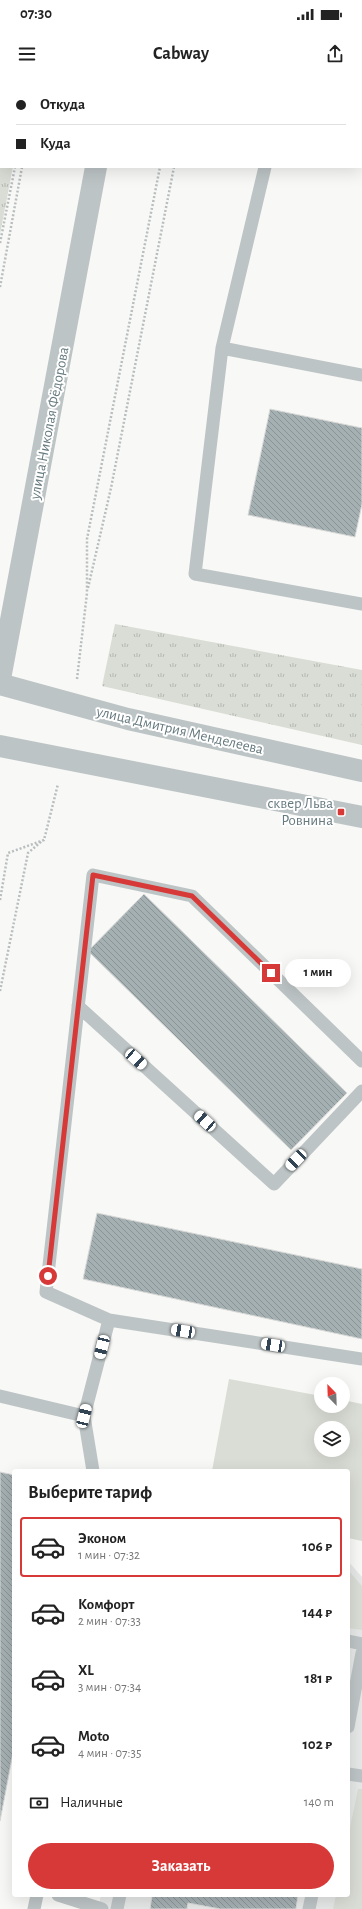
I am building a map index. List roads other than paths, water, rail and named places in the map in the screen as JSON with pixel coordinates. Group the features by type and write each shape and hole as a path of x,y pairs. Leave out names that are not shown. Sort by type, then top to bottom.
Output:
{"street":[{"name":"улица Николая Фёдорова","path":"0,679 96,168"},
{"name":"улица Дмитрия Менделеева","path":"0,684 128,719 362,771"},
{"path":"0,746 362,816"}],"lane":[{"path":"266,168 222,348 195,574 362,604"},
{"path":"222,348 362,375"},
{"path":"362,1061 192,896 93,875 46,1292 109,1320 362,1359"},
{"path":"78,1006 274,1184 362,1091"},
{"path":"93,1469 84,1416 109,1320"},
{"path":"0,1396 84,1416"},
{"path":"350,1641 362,1644"},
{"path":"350,1716 362,1653"},
{"path":"350,1774 362,1776"},
{"path":"34,1909 36,1897"},
{"path":"64,1897 102,1909"},
{"path":"117,1909 120,1897"},
{"path":"309,1909 312,1897"}],"place":[{"name":"сквер Льва Ровнина","path":"341,812"}]}
